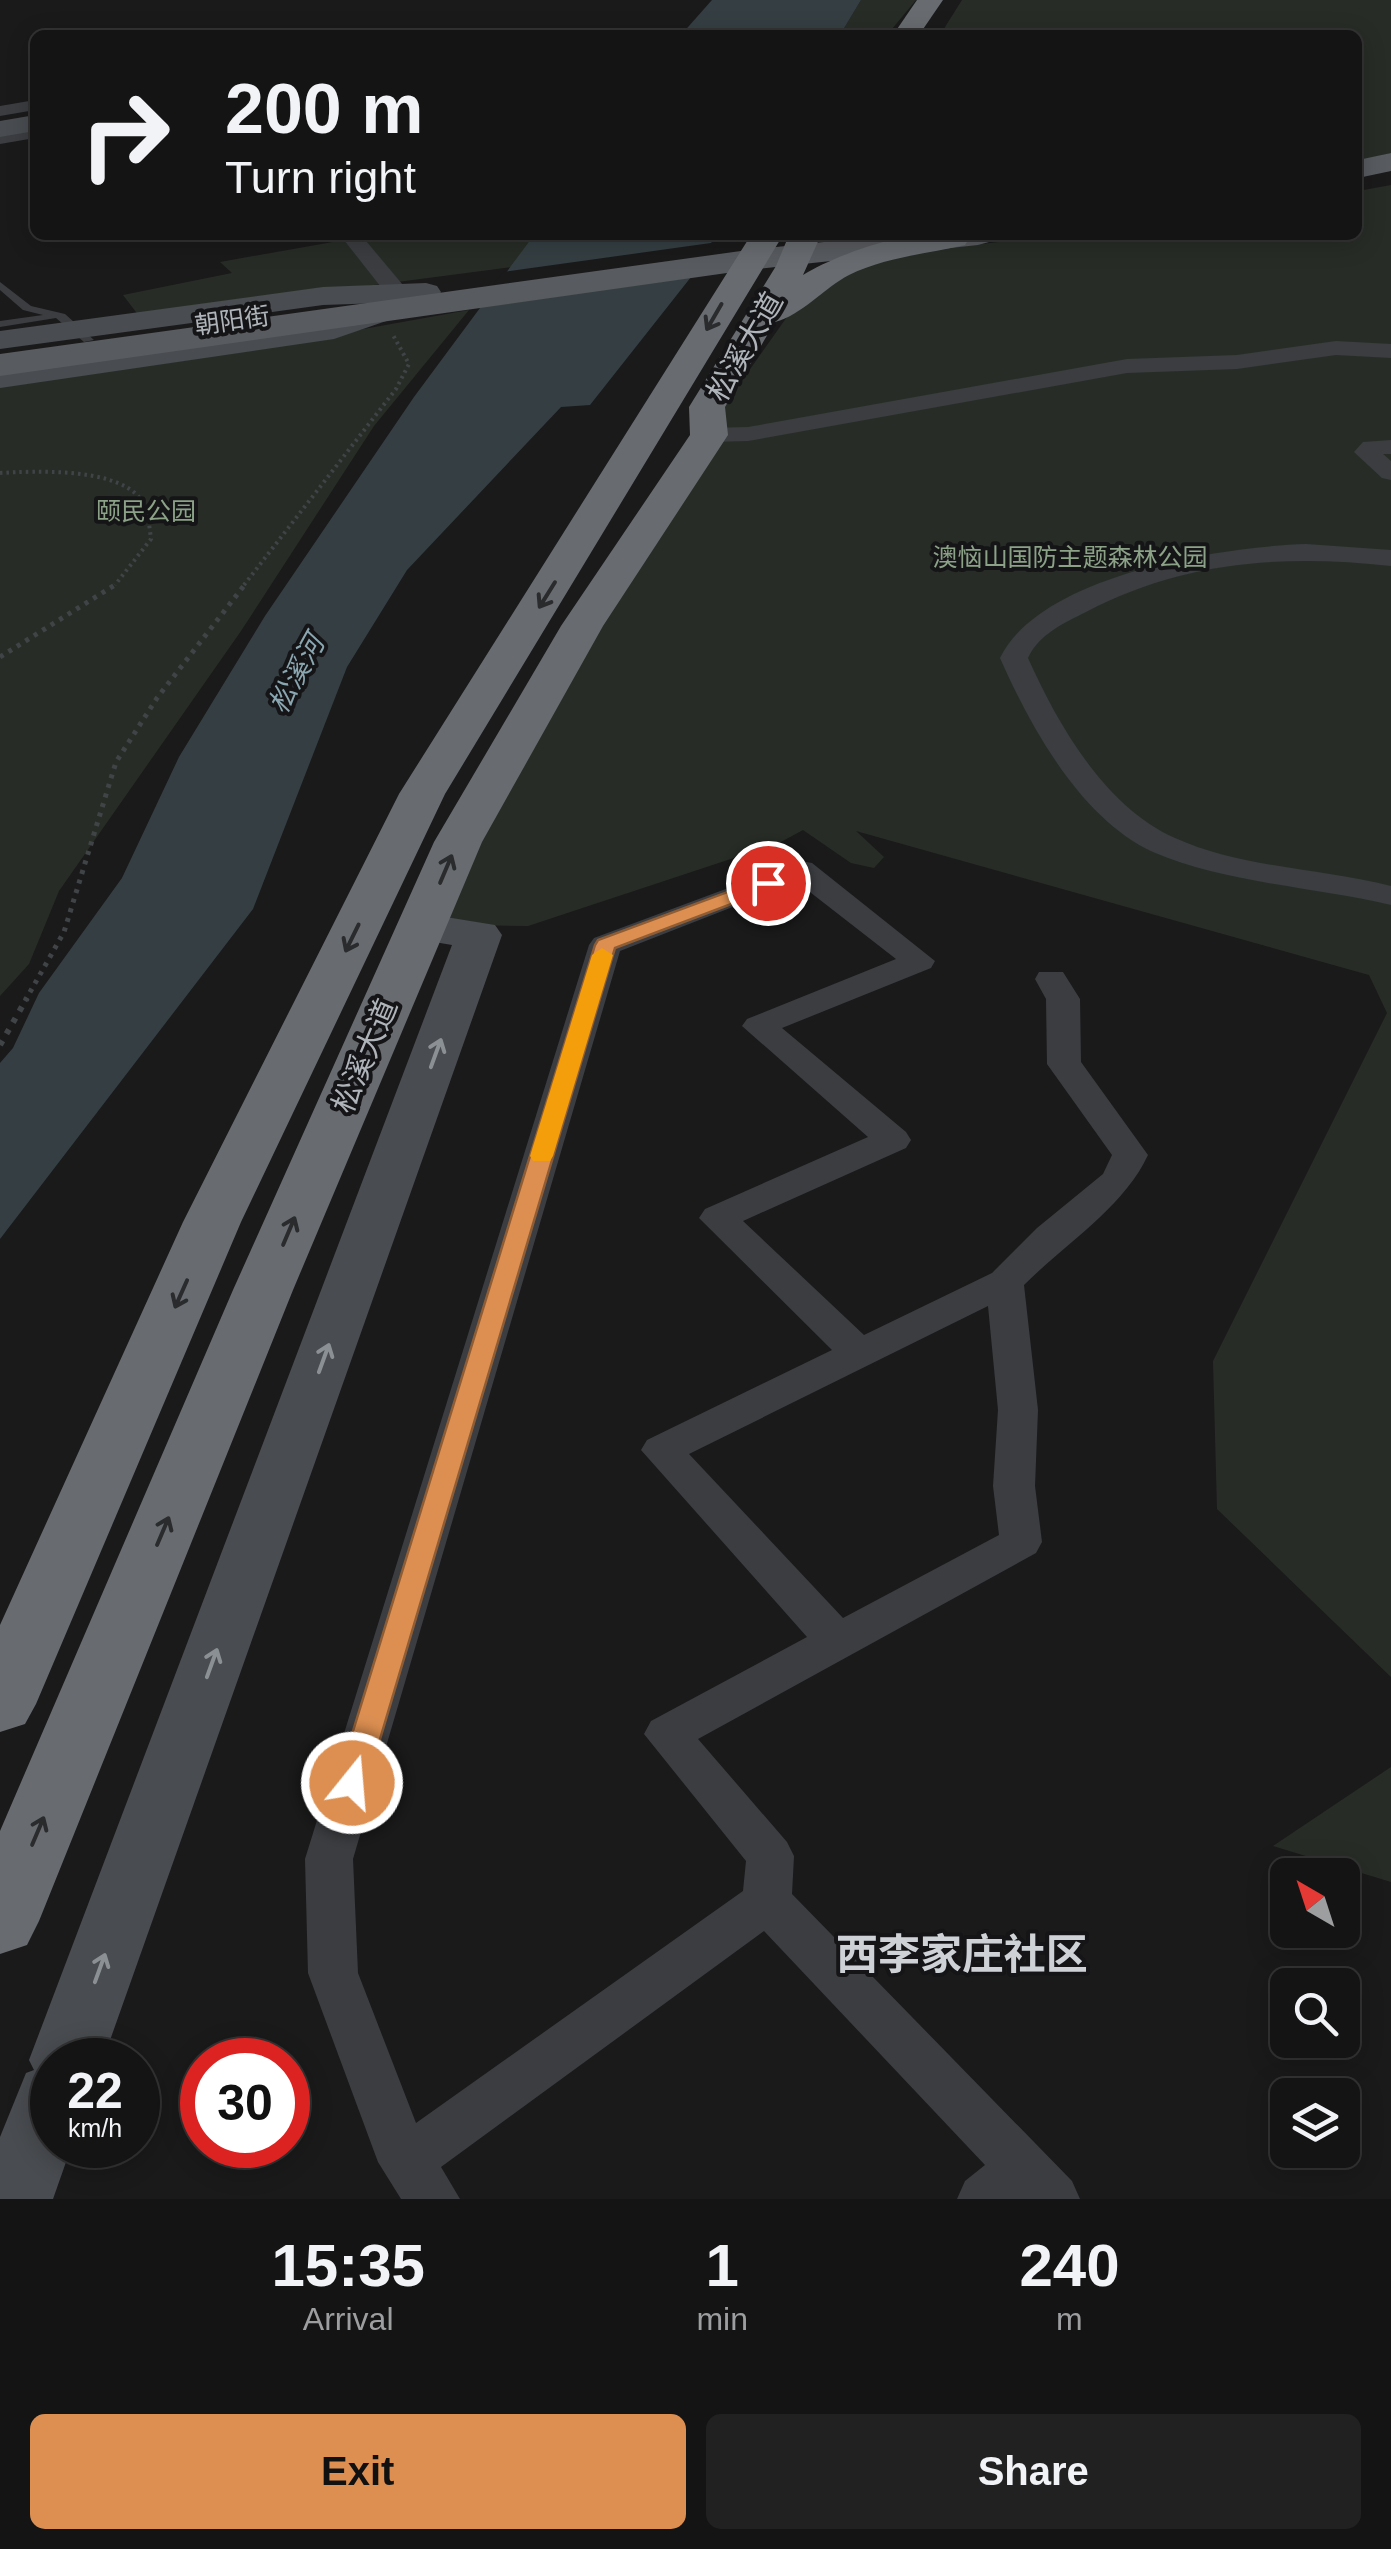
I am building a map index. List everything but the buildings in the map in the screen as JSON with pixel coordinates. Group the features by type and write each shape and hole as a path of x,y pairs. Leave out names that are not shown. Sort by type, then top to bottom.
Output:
{"highway":[{"path":"909,30 930,0"},
{"path":"932,30 952,0"},
{"path":"753,330 821,274 840,264 948,240"},
{"name":"松溪大道","path":"0,1921 256,1308 458,842 582,626 709,435 707,407 753,330 772,246"},
{"name":"松溪大道","path":"0,1704 212,1222 422,794 772,246"}],"main road":[{"path":"0,126 30,121"},
{"path":"1362,169 1391,162"},
{"path":"1362,183 1391,177"},
{"path":"462,294 772,246 888,240"},
{"name":"朝阳街","path":"401,298 462,294"},
{"name":"朝阳街","path":"0,352 81,334 462,294"},
{"path":"0,378 334,330 401,298"},
{"path":"0,340 81,334"},
{"name":"朝阳街","path":"0,365 81,334"},
{"path":"74,2038 479,935 421,928"},
{"path":"15,2199 30,2158"}],"street":[{"path":"0,111 30,106"},
{"path":"0,138 30,133"},
{"path":"354,240 401,298"},
{"path":"709,435 748,434 1127,366 1237,362 1336,348 1391,351"},
{"path":"1391,447 1372,447 1366,452 1391,473"},
{"path":"1391,558 1324,551 1262,552 1202,560 1146,574 1083,602 1022,638 1014,658 1025,686 1079,771 1138,830 1163,845 1181,850 1275,874 1391,896"},
{"path":"767,1901 419,2180 333,1974 329,1859 606,945 801,870 919,961 759,1026 893,1140 718,1218 860,1353"},
{"path":"838,1641 661,1450 1005,1282 1050,1237 1118,1180 1130,1155 1078,1078 1064,1064 1063,999 1050,979"},
{"path":"1005,1282 1018,1410 1014,1486 1021,1542 667,1734 770,1856 767,1901 1020,2188"}],"lane":[{"path":"0,285 27,308 81,334"},
{"path":"0,306 19,302"},
{"path":"0,324 81,334"}],"path":[{"path":"0,1045 64,932 116,762 157,698 396,389 409,364 401,298"},
{"path":"0,473 94,477 135,492 145,508 151,539 117,584 0,657"}],"green space":[{"path":"861,0 916,0 891,30 843,30"},
{"path":"962,0 1391,0 1391,153 1362,160 1362,30 943,30"},
{"name":"澳恼山国防主题森林公园","path":"1391,185 1391,1677 1217,1509 1213,1361 1387,1013 1369,975 856,831 884,857 874,868 851,863 803,830 779,843 528,926 413,924 678,471 799,300 835,273 895,254 1017,240 1362,240 1362,190"},
{"path":"344,240 551,240 534,264 139,316 123,295 232,273 220,262"},
{"name":"颐民公园","path":"469,310 374,426 241,631 59,891 29,964 0,996 0,382 347,332"},
{"path":"1391,1767 1391,1882 1360,1873 1360,1858 1312,1858 1273,1846"}],"water":[{"path":"712,0 861,0 843,30 685,30"},
{"name":"松溪河","path":"530,240 713,240 691,277 590,405 561,407 407,570 347,667 253,909 0,1239 0,1063 13,1048 39,993 122,878 179,757 265,616 414,397"}],"pier":[{"path":"718,242 698,275 476,306 503,272"}],"slow traffic":[{"path":"542,1156 602,955"}],"district":[{"name":"西李家庄社区","path":"962,1954"}],"route":[{"path":"352,1783 606,945 768,883"}]}
